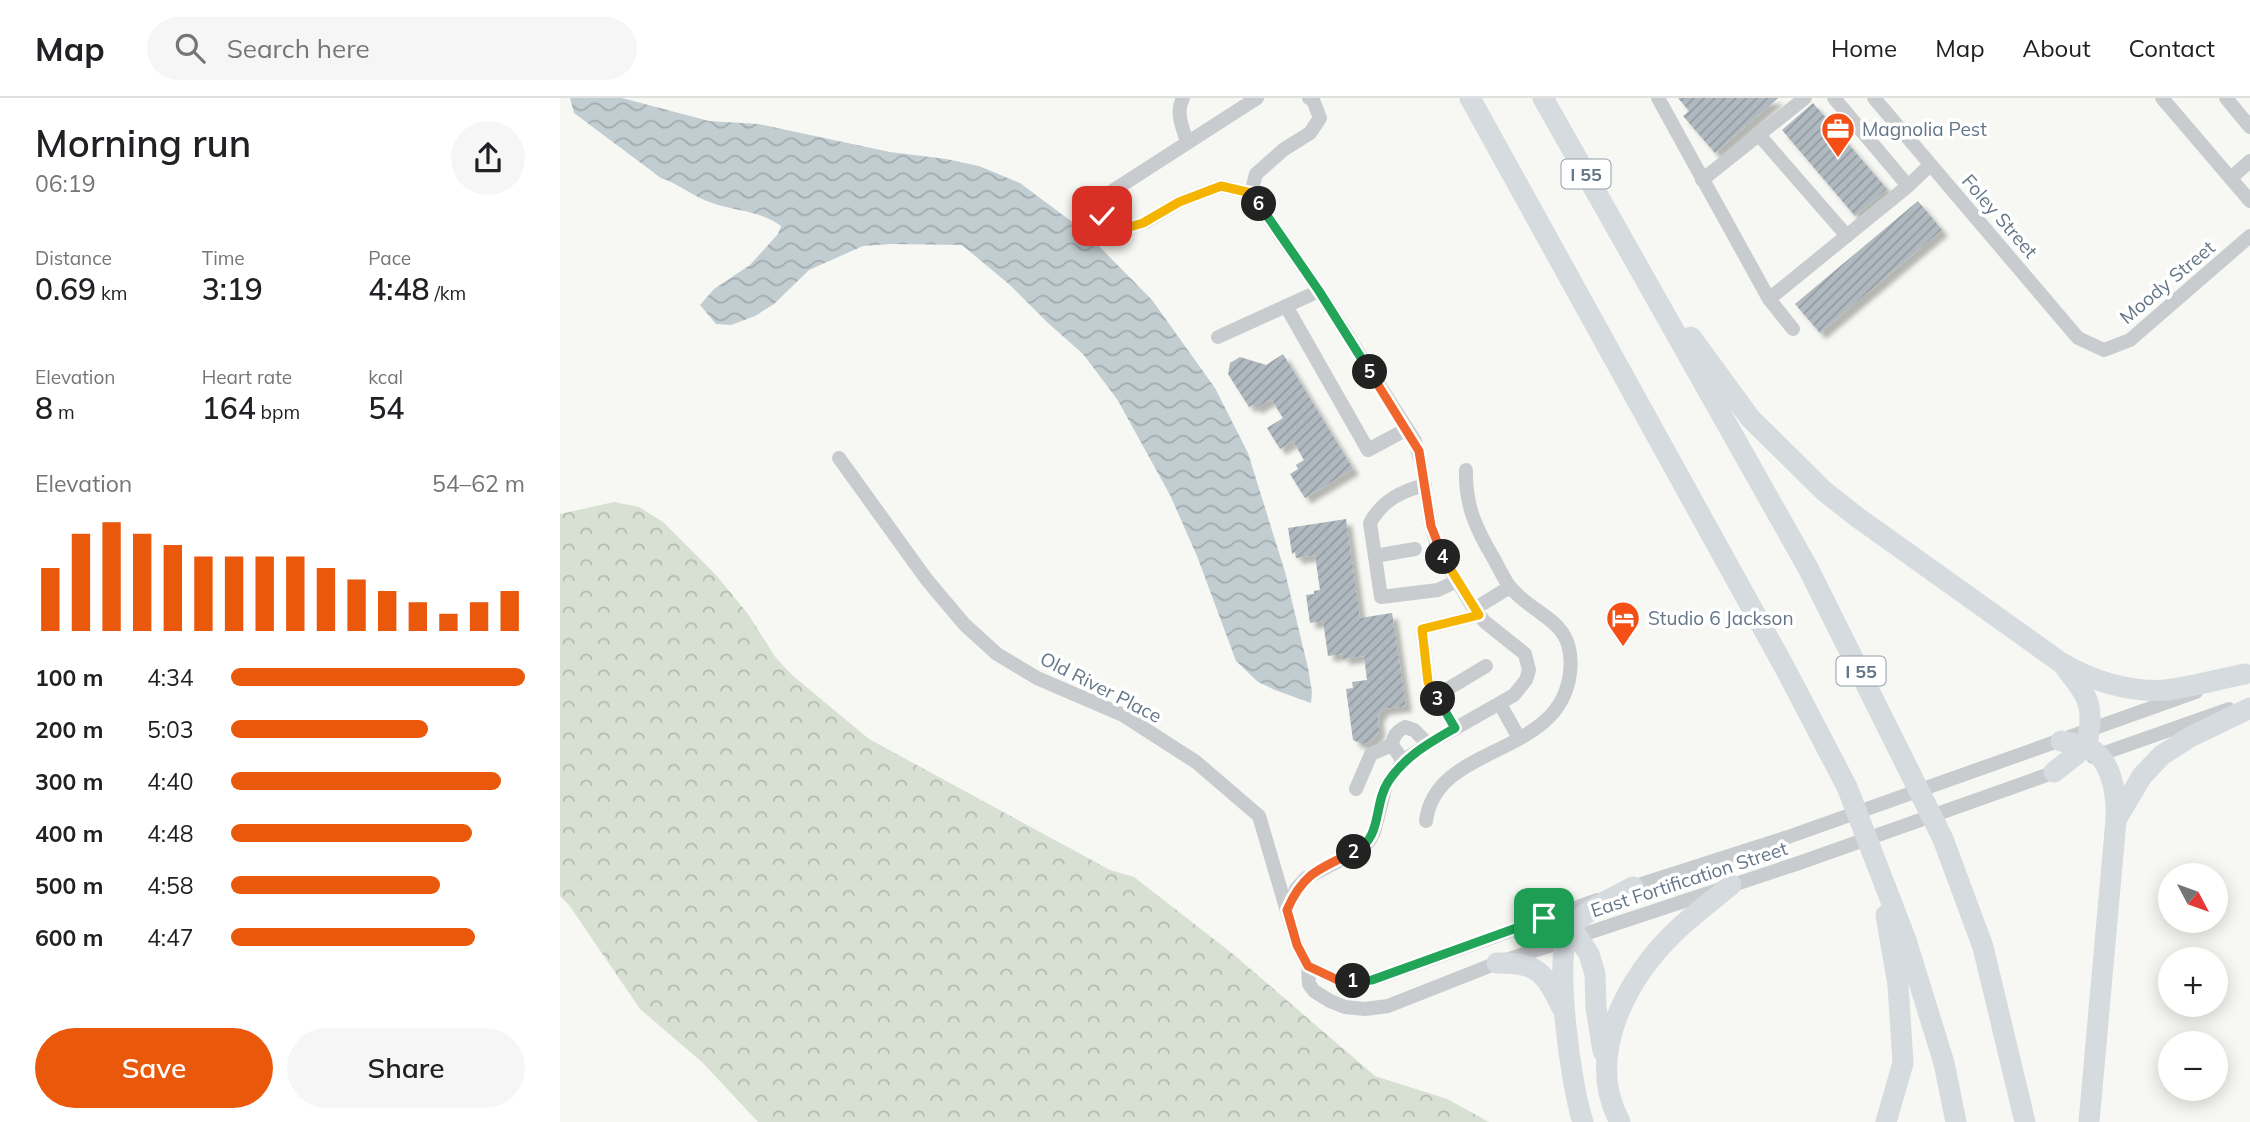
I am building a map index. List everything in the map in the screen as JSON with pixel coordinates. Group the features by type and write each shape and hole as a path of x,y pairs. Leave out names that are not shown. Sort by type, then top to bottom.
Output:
{"highway":[{"path":"1455,98 1490,135"},
{"path":"1470,98 1786,670 1847,787 1906,940 1944,1063 1956,1122"},
{"name":"I 55","path":"1543,98 1808,568 1943,839 1983,947 2025,1122"},
{"path":"1628,249 1750,418 1788,458 1857,517 2060,662 2084,676 2124,687 2162,690 2248,673"},
{"path":"2060,662 2083,690 2092,719 2092,744 2112,779 2117,803 2089,1122"},
{"path":"2116,820 2142,776 2162,755 2190,737 2250,708"},
{"path":"2061,741 2092,744"},
{"path":"2054,772 2092,744"},
{"path":"1880,871 1898,985 1903,1063 1886,1122"},
{"path":"1605,1067 1613,1026 1638,975 1675,932 1731,885"},
{"path":"1583,1122 1576,1102 1563,959 1571,936 1598,907 1633,887"},
{"path":"1544,918 1571,936 1589,954 1595,974 1596,1008 1612,1108 1620,1122"},
{"path":"1497,962 1518,962 1538,970 1548,979 1566,1015"}],"street":[{"path":"1183,98 1180,117 1188,142"},
{"path":"1257,98 1114,190 1105,203 1102,216 1113,227 1123,229 1143,223 1179,202 1221,186 1251,193 1319,291 1419,451 1434,540 1457,580 1477,612 1525,654 1529,670 1521,689 1403,761 1386,785 1374,832 1369,841 1361,849 1306,878 1296,890 1287,910"},
{"path":"1251,193 1256,174 1283,150 1310,133 1320,118 1313,100 1309,98"},
{"path":"1658,98 1769,299 1793,329"},
{"path":"1702,180 1805,98"},
{"path":"1833,98 1908,186"},
{"name":"Foley Street","path":"1874,98 2078,338 2104,350"},
{"path":"2162,98 2250,201"},
{"path":"2226,98 2250,127"},
{"path":"1759,135 1847,236"},
{"path":"2231,178 2250,162"},
{"path":"1769,299 1930,165"},
{"name":"Moody Street","path":"2104,350 2130,340 2250,236"},
{"path":"1218,337 1319,291"},
{"path":"1286,306 1368,450 1407,429"},
{"name":"Old River Place","path":"839,458 927,579 965,625 998,654 1037,678 1123,715 1196,762 1259,816 1297,945 1308,966"},
{"path":"1426,821 1428,806 1456,772 1541,727 1555,714 1566,694 1570,671 1569,648 1560,627 1510,587 1478,533 1465,491 1466,470"},
{"path":"1425,485 1409,489 1390,499 1370,523 1381,597 1438,590 1457,580"},
{"path":"1375,556 1415,549"},
{"path":"1455,728 1428,682 1422,629 1477,612 1510,587"},
{"path":"1436,696 1486,666"},
{"path":"2092,744 2248,673"},
{"path":"2092,744 2250,701"},
{"path":"1500,704 1519,738"},
{"path":"1403,761 1392,745 1394,736 1405,727 1414,730 1428,744"},
{"name":"East Fortification Street","path":"2054,772 1799,863 1497,962 1388,1006 1365,1009 1345,1007 1314,991 1309,984 1308,966 1342,982 1372,980 1633,887 1788,837 2061,741"},
{"path":"1356,789 1371,754 1392,745"}],"green space":[{"path":"614,502 639,507 663,522 716,575 748,614 776,658 792,675 869,739 1110,870 1134,877 1233,954 1375,1076 1447,1099 1489,1122 758,1122 703,1063 640,1009 569,905 560,896 560,514"}],"water":[{"path":"570,98 622,98 709,121 758,124 890,152 979,166 1020,183 1083,230 1152,300 1215,388 1248,453 1285,572 1308,668 1311,703 1258,682 1236,661 1197,556 1170,495 1117,399 1083,354 1010,285 962,245 863,246 809,270 774,304 755,316 731,325 716,324 700,305 714,289 750,265 778,234 781,226 757,214 705,200 661,178 574,113"}],"building":[{"path":"1678,98 1778,98 1715,153 1683,116 1689,111"},
{"path":"1813,103 1887,189 1855,216 1782,130"},
{"path":"1918,201 1942,230 1820,333 1795,304"},
{"path":"1283,354 1353,469 1305,498 1290,474 1298,469 1296,465 1304,460 1293,441 1280,449 1267,428 1283,418 1271,399 1256,408 1253,404 1249,407 1228,374 1230,363 1240,357 1266,365"},
{"path":"1346,519 1360,618 1392,613 1406,706 1383,709 1378,716 1379,732 1371,742 1362,744 1353,740 1346,689 1353,688 1352,682 1367,680 1364,656 1343,659 1343,654 1328,656 1323,621 1310,623 1306,595 1320,590 1315,555 1296,558 1295,552 1292,554 1288,528"}],"place":[{"name":"Magnolia Pest","path":"1838,159"},
{"name":"Studio 6 Jackson","path":"1623,648"}],"route":[{"path":"1102,216 1113,227 1123,229 1143,223 1179,202 1221,186 1251,193 1319,291 1415,441 1434,540 1479,615 1422,629 1428,682 1455,728 1415,752 1396,770 1380,800 1374,832 1369,841 1361,849 1306,878 1296,890 1287,910 1297,945 1308,966 1342,982 1372,980 1544,918"}]}
